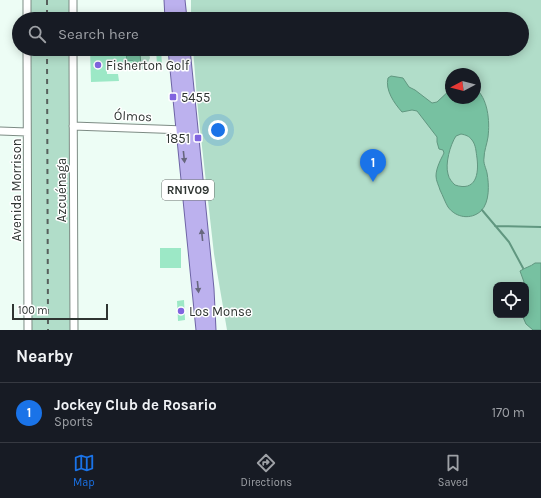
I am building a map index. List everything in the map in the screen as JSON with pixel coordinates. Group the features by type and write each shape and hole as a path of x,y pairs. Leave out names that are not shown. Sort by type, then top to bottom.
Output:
{"main road":[{"path":"170,0 171,12"},
{"path":"179,0 180,12"},
{"name":"RN1V09","path":"175,56 208,289 210,330"},
{"name":"RN1V09","path":"184,56 186,129 202,330"}],"street":[{"path":"27,0 27,12"},
{"path":"73,0 73,12"},
{"name":"Avenida Morrison","path":"27,56 28,330"},
{"name":"Azcuénaga","path":"73,56 74,330"},
{"name":"Ólmos","path":"73,126 186,129"},
{"path":"0,131 27,132"}],"shaded area":[{"path":"27,0 73,0 73,12 27,12"},
{"path":"191,0 541,0 541,330 227,330 214,254 198,111 194,56 529,56 529,12 191,12"},
{"path":"27,56 73,56 74,330 28,330"},
{"path":"126,56 140,56 141,67 133,68 133,61 126,61"},
{"path":"140,56 150,56 145,69 124,70 120,68 141,67"},
{"path":"391,76 403,78 409,87 432,103 437,102 445,95 445,104 481,104 481,95 487,110 489,124 488,137 484,153 484,164 487,173 488,187 486,203 477,214 468,217 459,215 455,214 448,207 436,178 436,173 444,153 443,150 439,149 437,137 417,111 412,110 402,112 393,100 387,83 388,78","holes":["461,134 469,137 476,149 477,170 475,180 472,184 462,187 455,185 451,180 448,174 447,165 450,149 456,136"]},
{"path":"541,263 541,330 533,330 526,324 523,318 529,318 529,282 524,282 520,271 531,265"}],"building":[{"name":"Fisherton Golf","path":"90,56 126,56 126,61 133,61 133,68 120,68 120,62 107,63 107,74 118,74 119,81 91,82"},
{"path":"156,56 161,56 162,65 157,65"},
{"path":"160,248 181,248 181,268 160,268"},
{"path":"184,300 185,320 178,321 177,301"}],"waterway":[{"path":"482,210 509,242 523,268"},
{"path":"495,226 541,227"}],"railway":[{"path":"47,0 47,12"},
{"path":"47,56 48,330"}],"place":[{"name":"Fisherton Golf","path":"98,65"},
{"name":"5455","path":"173,97"},
{"name":"1851","path":"198,138"},
{"name":"Jockey Club de Rosario","path":"373,182"},
{"name":"Los Monse","path":"181,311"}]}
